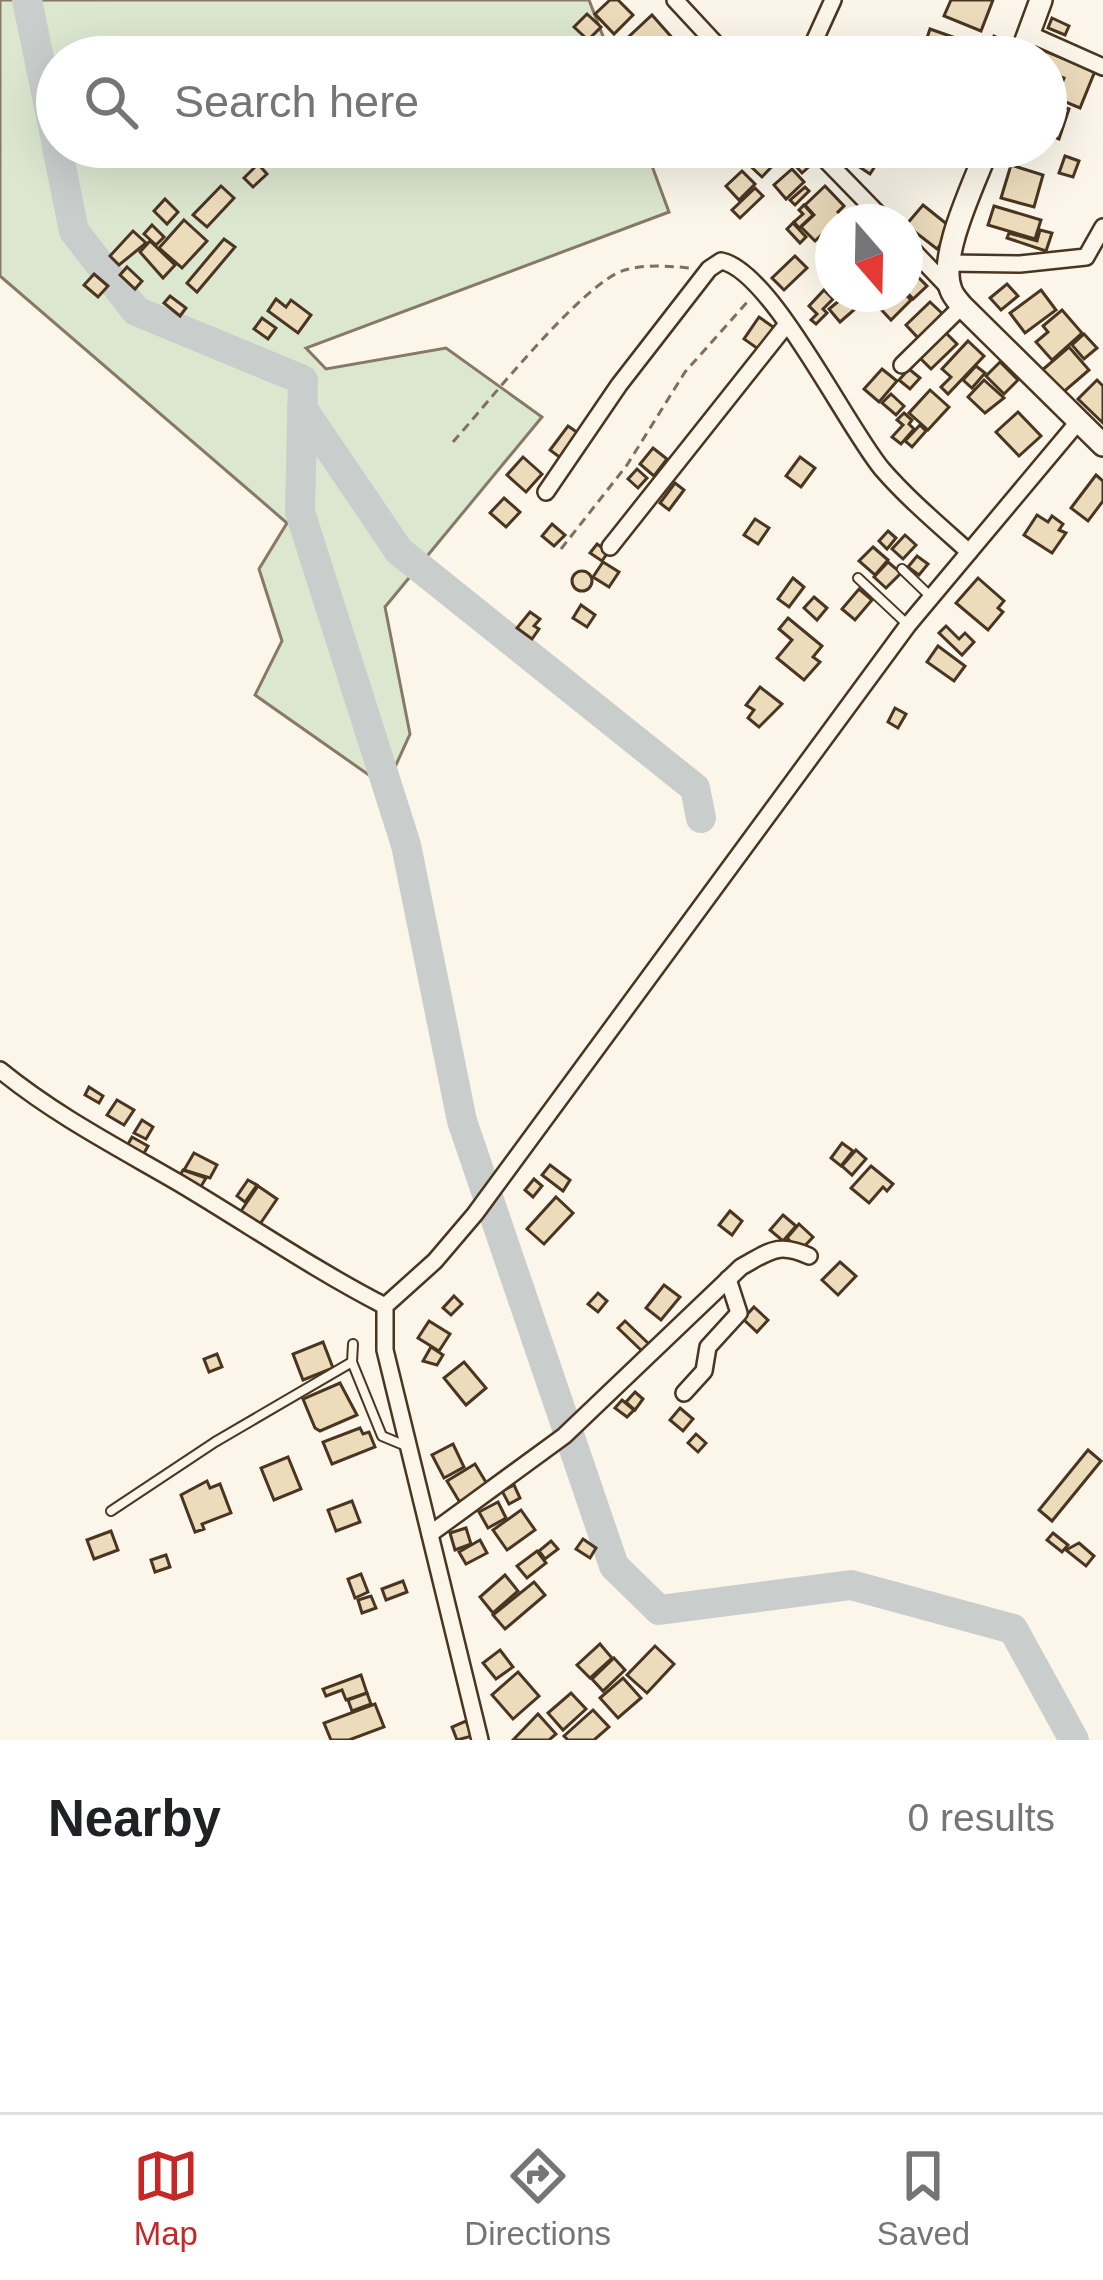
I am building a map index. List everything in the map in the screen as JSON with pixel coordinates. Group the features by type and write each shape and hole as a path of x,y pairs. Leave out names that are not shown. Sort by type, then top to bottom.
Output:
{"street":[{"path":"675,0 708,36"},
{"path":"817,36 833,0"},
{"path":"1033,36 1029,34 1041,0"},
{"path":"1067,51 1103,67"},
{"path":"833,168 868,204"},
{"path":"956,297 949,263 981,168"},
{"path":"949,263 1020,264 1086,257 1103,227"},
{"path":"546,492 619,385 709,269 721,261 734,263 760,289 880,467 969,552"},
{"path":"923,261 1103,445"},
{"path":"902,365 956,297"},
{"path":"610,547 787,324"},
{"path":"480,1740 385,1351 385,1306 435,1261 475,1214 908,625 1078,422"},
{"path":"0,1070 44,1106 319,1272 385,1306"},
{"path":"430,1534 568,1433 728,1279 774,1249 790,1248 809,1256"},
{"path":"685,1393 704,1371 708,1346 739,1313 728,1279"}],"lane":[{"path":"902,569 931,597"},
{"path":"858,578 908,625"},
{"path":"353,1344 352,1363 382,1436 412,1451"},
{"path":"111,1511 215,1442 352,1363"}],"path":[{"path":"453,442 584,298 620,271 656,266 709,269"},
{"path":"560,550 627,465 685,372 760,289"}],"green space":[{"path":"0,0 589,0 603,36 36,36 36,168 653,168 669,212 306,348 326,369 446,348 542,417 385,607 410,734 386,787 255,695 282,641 259,569 287,523 0,276"}],"building":[{"path":"610,0 618,0 633,15 614,34 595,14"},
{"path":"951,0 993,0 981,31 944,16"},
{"path":"587,14 601,27 592,36 584,36 574,27"},
{"path":"652,15 671,36 630,36"},
{"path":"1052,18 1069,26 1065,35 1048,28"},
{"path":"1067,60 1095,71 1080,108 1067,103"},
{"path":"1067,157 1079,161 1073,177 1059,173 1067,168"},
{"path":"254,168 267,174 253,187 244,178"},
{"path":"1010,168 1043,175 1034,207 1001,198"},
{"path":"792,169 804,182 786,199 774,185"},
{"path":"742,171 755,184 739,200 726,186"},
{"path":"221,186 234,198 207,227 193,215"},
{"path":"825,186 842,204 815,204 815,241 801,227 814,215 805,205"},
{"path":"805,187 809,191 795,205 790,200"},
{"path":"755,188 763,196 740,218 732,210"},
{"path":"165,199 178,212 167,224 154,211"},
{"path":"804,205 813,215 799,228 794,222 803,214 799,210"},
{"path":"923,205 953,229 937,249 923,238"},
{"path":"994,206 1041,220 1035,239 988,225"},
{"path":"184,220 207,241 182,268 159,248"},
{"path":"793,223 806,237 800,243 787,229"},
{"path":"152,225 164,237 156,245 144,234"},
{"path":"1040,230 1052,233 1046,251 1007,238 1009,233 1037,241"},
{"path":"133,231 146,243 119,265 110,256"},
{"path":"224,239 235,247 197,292 187,283"},
{"path":"150,241 175,265 163,278 140,252"},
{"path":"795,256 807,268 784,290 772,278"},
{"path":"127,267 142,281 135,289 120,275"},
{"path":"94,274 108,286 98,297 84,285"},
{"path":"1007,284 1018,296 1001,310 990,298"},
{"path":"1041,290 1056,310 1025,333 1010,313"},
{"path":"170,296 186,308 180,316 164,303"},
{"path":"276,299 286,307 291,300 311,315 298,333 268,311"},
{"path":"930,302 946,317 921,341 906,325"},
{"path":"1062,310 1082,333 1052,360 1036,342 1048,332 1043,326"},
{"path":"832,312 852,312 840,322"},
{"path":"827,313 816,324 811,320"},
{"path":"759,317 776,329 761,351 744,339"},
{"path":"262,318 276,328 268,339 254,329"},
{"path":"941,328 957,344 931,369 916,354"},
{"path":"1084,334 1097,348 1084,359 1072,345"},
{"path":"968,341 984,356 948,394 941,387 951,377 942,369"},
{"path":"1069,347 1089,370 1060,395 1040,372"},
{"path":"1000,362 1018,380 1004,394 986,376"},
{"path":"976,366 985,373 972,388 963,380"},
{"path":"882,369 897,381 879,402 864,389"},
{"path":"909,369 920,378 910,389 899,380"},
{"path":"984,380 1004,398 985,413 968,397"},
{"path":"1097,380 1103,386 1103,423 1078,399"},
{"path":"930,390 949,407 928,430 909,413"},
{"path":"891,394 904,406 896,415 882,403"},
{"path":"1018,412 1041,436 1019,456 996,432"},
{"path":"904,413 914,429 901,444 892,437 903,425 897,420"},
{"path":"920,425 926,431 912,447 905,441"},
{"path":"568,426 581,435 562,459 550,450"},
{"path":"653,448 667,459 654,476 640,464"},
{"path":"523,457 542,474 526,492 507,475"},
{"path":"800,457 815,468 801,487 786,476"},
{"path":"637,469 647,478 638,488 628,479"},
{"path":"1096,475 1103,481 1103,501 1088,521 1071,508"},
{"path":"675,483 684,490 669,510 660,503"},
{"path":"504,498 520,512 506,527 490,513"},
{"path":"1037,515 1048,522 1052,516 1063,524 1059,530 1066,533 1052,553 1024,535"},
{"path":"755,519 769,528 758,544 744,535"},
{"path":"552,524 565,535 554,546 542,536"},
{"path":"888,531 896,538 887,549 879,541"},
{"path":"905,535 916,545 903,559 892,549"},
{"path":"597,544 608,552 602,561 590,553"},
{"path":"873,547 888,560 875,575 859,561"},
{"path":"917,556 928,564 919,575 908,567"},
{"path":"603,562 619,572 609,587 593,577"},
{"path":"888,562 901,573 886,588 874,577"},
{"path":"582,571 592,581 582,591 572,581"},
{"path":"793,578 804,587 789,607 778,599"},
{"path":"978,578 1004,601 998,608 1003,612 988,630 956,603"},
{"path":"859,589 872,600 855,620 842,609"},
{"path":"814,597 827,608 817,620 804,608"},
{"path":"581,605 595,615 587,627 573,618"},
{"path":"530,612 540,619 532,639 517,628"},
{"path":"788,618 822,646 813,657 820,662 804,680 777,658 792,640 779,629"},
{"path":"946,626 959,639 965,633 974,642 962,655 939,633"},
{"path":"938,646 965,666 954,681 927,662"},
{"path":"760,687 782,704 759,727 748,718 754,710 746,705"},
{"path":"895,708 906,714 898,728 888,722"},
{"path":"89,1087 103,1096 99,1103 85,1095"},
{"path":"117,1100 134,1110 124,1125 107,1115"},
{"path":"142,1120 153,1127 146,1139 134,1133"},
{"path":"132,1137 148,1146 143,1155 127,1146"},
{"path":"842,1143 853,1151 841,1166 831,1158"},
{"path":"856,1150 866,1159 852,1175 842,1166"},
{"path":"194,1153 217,1165 210,1178 184,1170"},
{"path":"550,1165 570,1180 563,1191 542,1175"},
{"path":"871,1166 893,1184 887,1191 883,1187 869,1203 851,1188"},
{"path":"183,1170 206,1178 200,1188 179,1177"},
{"path":"534,1179 542,1186 533,1197 525,1190"},
{"path":"248,1180 257,1185 245,1202 237,1196"},
{"path":"258,1186 277,1199 260,1224 241,1211"},
{"path":"556,1197 573,1213 544,1244 527,1229"},
{"path":"730,1211 742,1221 732,1235 719,1225"},
{"path":"783,1215 796,1226 783,1241 770,1230"},
{"path":"799,1224 813,1237 800,1251 787,1238"},
{"path":"840,1262 856,1276 838,1295 822,1280"},
{"path":"664,1285 680,1297 661,1320 646,1308"},
{"path":"598,1293 607,1301 598,1312 588,1304"},
{"path":"454,1296 462,1304 451,1315 443,1308"},
{"path":"754,1307 768,1320 757,1332 743,1319"},
{"path":"429,1321 450,1334 439,1351 418,1338"},
{"path":"625,1321 650,1345 643,1352 618,1328"},
{"path":"323,1342 333,1368 303,1380 293,1354"},
{"path":"431,1347 443,1355 437,1365 423,1361"},
{"path":"217,1354 222,1367 209,1372 204,1359"},
{"path":"464,1362 486,1388 466,1405 444,1378"},
{"path":"340,1383 357,1415 320,1431 303,1399"},
{"path":"635,1392 643,1399 635,1410 626,1402"},
{"path":"622,1400 634,1410 627,1417 615,1408"},
{"path":"680,1408 693,1419 683,1431 670,1420"},
{"path":"360,1428 363,1434 369,1432 375,1447 332,1464 323,1442"},
{"path":"696,1434 706,1443 698,1452 688,1443"},
{"path":"453,1444 464,1467 444,1478 432,1455"},
{"path":"1088,1450 1101,1461 1052,1521 1039,1510"},
{"path":"288,1457 301,1489 274,1500 261,1468"},
{"path":"475,1464 490,1489 462,1506 447,1481"},
{"path":"207,1481 210,1488 220,1484 231,1513 202,1524 204,1529 195,1532 181,1495"},
{"path":"514,1485 520,1498 509,1504 502,1491"},
{"path":"352,1501 360,1522 336,1531 328,1510"},
{"path":"498,1502 506,1518 488,1528 479,1512"},
{"path":"521,1510 535,1530 507,1550 493,1530"},
{"path":"466,1528 471,1544 455,1550 450,1533"},
{"path":"111,1531 118,1550 94,1559 87,1540"},
{"path":"1053,1533 1068,1545 1062,1552 1047,1540"},
{"path":"583,1539 596,1548 590,1558 576,1549"},
{"path":"480,1540 487,1553 466,1564 459,1552"},
{"path":"551,1541 558,1549 545,1559 539,1551"},
{"path":"1079,1543 1094,1556 1086,1566 1066,1550"},
{"path":"537,1551 546,1563 527,1578 517,1566"},
{"path":"166,1555 170,1567 155,1572 151,1560"},
{"path":"361,1574 368,1592 355,1598 348,1579"},
{"path":"505,1575 518,1591 493,1613 480,1597"},
{"path":"403,1581 407,1592 386,1600 382,1589"},
{"path":"534,1582 545,1595 505,1629 493,1615"},
{"path":"371,1596 376,1608 362,1613 358,1600"},
{"path":"600,1644 612,1658 590,1678 577,1665"},
{"path":"655,1646 674,1664 647,1693 627,1675"},
{"path":"500,1650 513,1667 496,1679 483,1663"},
{"path":"614,1658 625,1670 603,1691 592,1679"},
{"path":"518,1672 539,1696 513,1719 492,1695"},
{"path":"361,1675 367,1693 346,1700 342,1690 326,1696 323,1689"},
{"path":"623,1678 641,1698 618,1718 600,1698"},
{"path":"367,1693 371,1704 352,1711 348,1700"},
{"path":"571,1693 586,1709 563,1730 548,1713"},
{"path":"375,1704 384,1727 349,1740 331,1740 324,1723"},
{"path":"593,1710 609,1727 594,1740 568,1740 564,1736"},
{"path":"538,1714 556,1734 549,1740 513,1740"},
{"path":"466,1721 472,1736 457,1740 452,1727"}],"waterway":[{"path":"27,0 36,44"},
{"path":"61,168 74,231 136,311 303,380 300,512 406,845 462,1121 614,1566 659,1610 851,1585 1013,1629 1074,1740"},
{"path":"302,408 399,551 695,788 701,818"}]}
